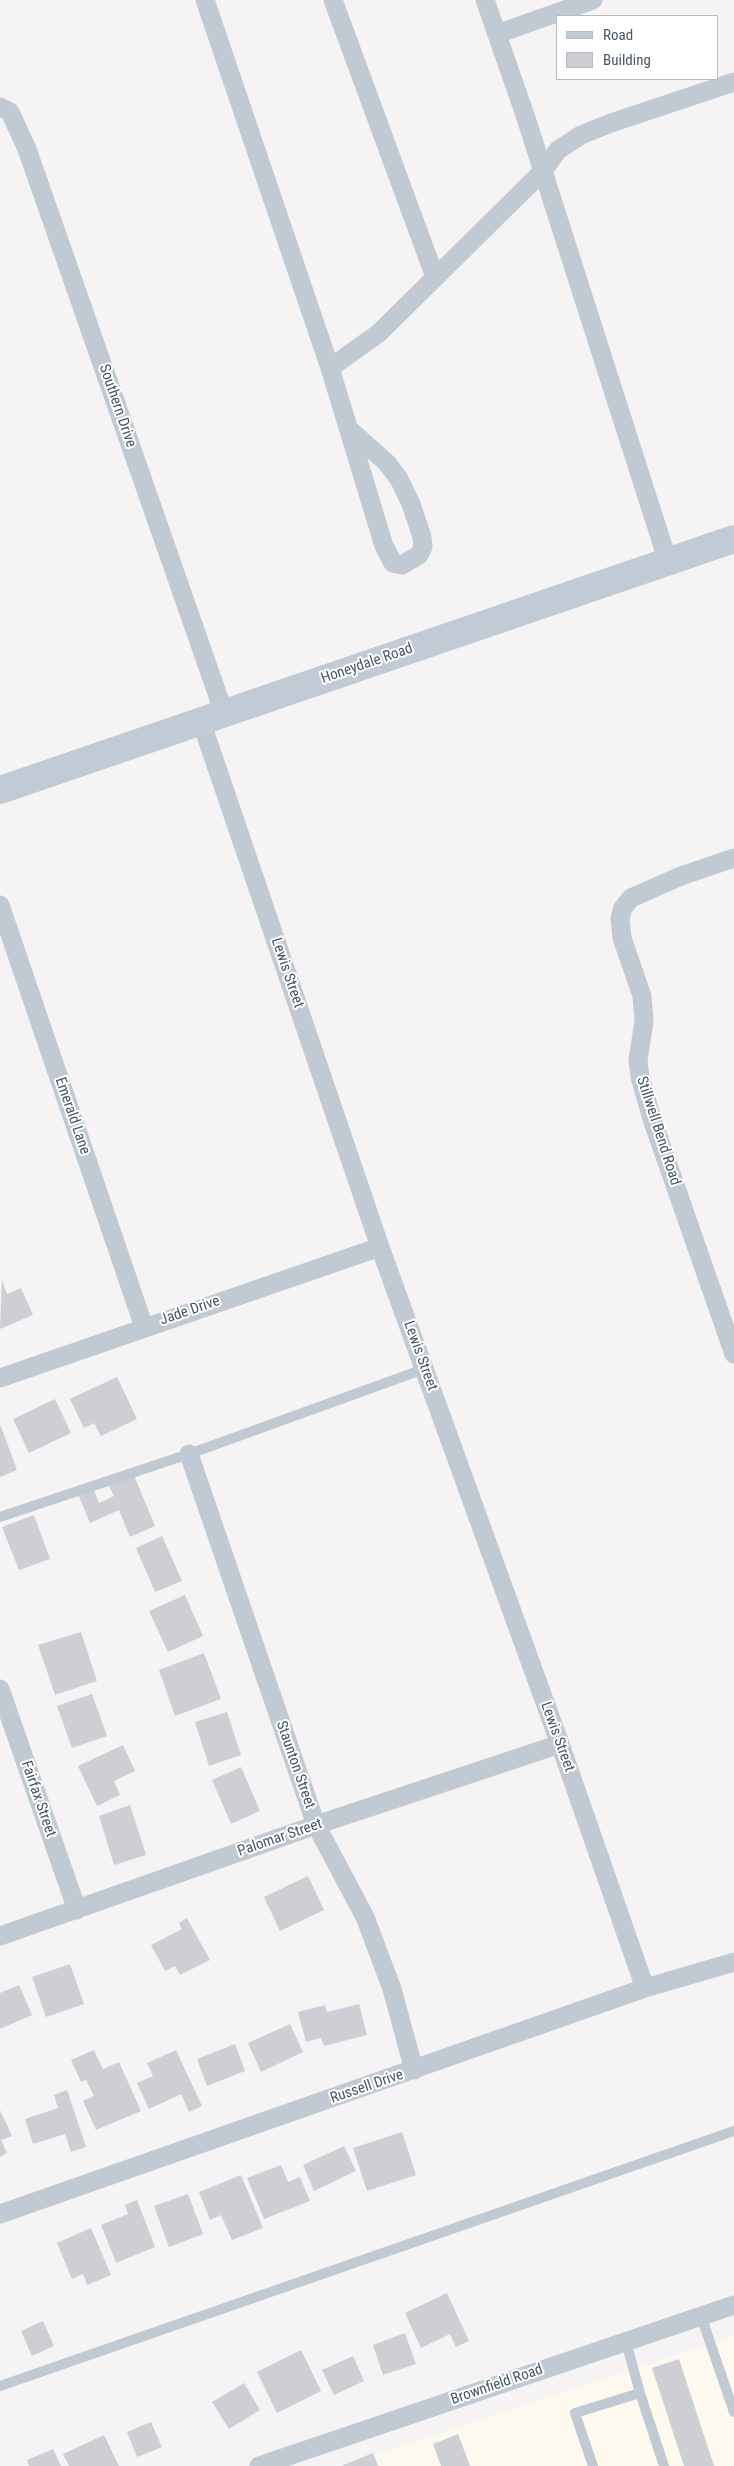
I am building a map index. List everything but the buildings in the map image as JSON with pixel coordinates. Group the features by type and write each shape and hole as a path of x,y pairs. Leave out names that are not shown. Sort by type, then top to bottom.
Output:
{"street":[{"path":"205,0 330,368 384,546 393,563 402,565 419,555 423,547 422,537 411,504 399,479 387,463 350,430"},
{"path":"332,0 435,277"},
{"path":"485,0 543,172 668,562"},
{"path":"497,34 593,0"},
{"path":"330,368 380,333 543,172 558,150 581,136 734,82"},
{"name":"Southern Drive","path":"0,107 10,112 27,149 213,717"},
{"name":"Honeydale Road","path":"0,790 734,539"},
{"name":"Lewis Street","path":"213,717 380,1247 560,1744 645,1988"},
{"name":"Stillwell Bend Road","path":"734,858 682,876 631,898 623,908 620,918 622,938 642,996 644,1021 638,1060 640,1078 652,1119 734,1354"},
{"name":"Emerald Lane","path":"0,904 144,1327"},
{"name":"Jade Drive","path":"0,1378 380,1247"},
{"name":"Staunton Street","path":"189,1454 316,1825 365,1918 392,1988 414,2070"},
{"name":"Fairfax Street","path":"0,1689 77,1910"},
{"name":"Palomar Street","path":"0,1936 316,1825 560,1744"},
{"name":"Russell Drive","path":"0,2214 645,1988 734,1962"},
{"name":"Brownfield Road","path":"260,2466 734,2305"}],"lane":[{"path":"0,1517 189,1454 424,1369"},
{"path":"0,2386 734,2131"},
{"path":"701,2316 734,2412"},
{"path":"626,2342 640,2394 664,2466"},
{"path":"593,2466 575,2413 640,2394"}],"shaded area":[{"path":"734,2336 734,2466 342,2466"}]}
